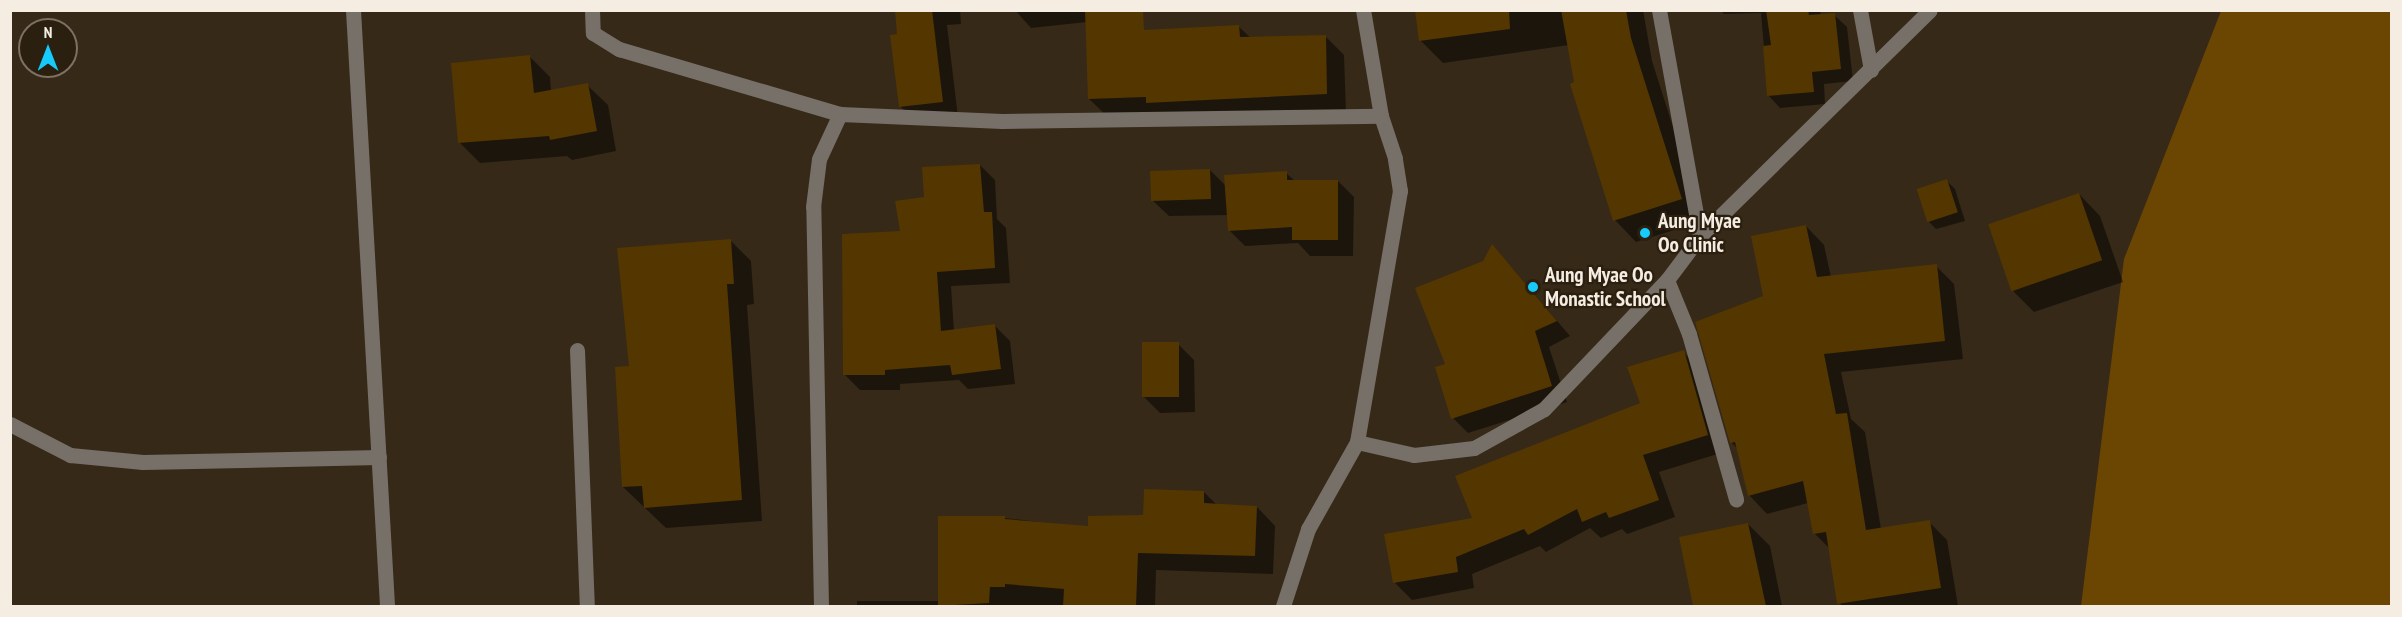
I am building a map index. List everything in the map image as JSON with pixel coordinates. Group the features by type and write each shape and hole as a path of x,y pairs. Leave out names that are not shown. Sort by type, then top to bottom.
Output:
{"street":[{"path":"353,10 387,606"},
{"path":"592,10 593,33 619,49 840,114 1002,121 1381,116"},
{"path":"1283,606 1308,529 1357,442 1400,191 1395,158 1381,116 1363,10"},
{"path":"1659,10 1700,236"},
{"path":"1860,10 1871,70"},
{"path":"1357,442 1414,455 1474,448 1544,409 1667,280 1700,236 1930,10"},
{"path":"821,606 813,207 819,159 840,114"},
{"path":"1667,280 1689,334 1736,498"},
{"path":"577,350 587,606"},
{"path":"10,424 70,455 143,462 379,457"}],"shaded area":[{"path":"2221,11 2391,11 2391,606 2081,606 2124,259"}],"building":[{"path":"895,10 932,10 943,102 899,107 890,35 897,34"},
{"path":"1085,10 1143,10 1144,30 1239,25 1240,37 1326,35 1327,94 1146,103 1146,97 1088,99"},
{"path":"1415,10 1509,10 1510,29 1419,41"},
{"path":"1561,10 1626,10 1631,38 1682,199 1613,221 1570,84 1574,82"},
{"path":"1766,10 1808,10 1809,15 1835,13 1841,69 1812,72 1814,92 1767,96 1763,46 1771,45"},
{"path":"530,55 534,93 588,83 597,131 550,140 549,136 458,143 451,63"},
{"path":"980,164 984,212 992,212 995,268 937,272 941,331 995,324 1001,369 952,375 950,365 885,370 885,375 843,375 842,234 900,231 895,201 924,197 922,167"},
{"path":"1210,169 1211,199 1151,201 1150,171"},
{"path":"1287,171 1287,180 1338,180 1338,240 1292,240 1292,227 1228,231 1224,175"},
{"path":"1947,179 1958,212 1927,222 1917,189"},
{"path":"2079,193 2102,260 2011,291 1988,224"},
{"path":"1806,225 1817,277 1937,264 1945,341 1824,354 1836,414 1847,413 1866,530 1930,520 1941,588 1837,604 1826,532 1813,534 1803,481 1748,496 1735,442 1730,443 1695,322 1763,296 1751,236"},
{"path":"731,239 734,284 727,284 742,500 644,508 642,486 622,487 615,367 629,366 617,248"},
{"path":"1492,244 1557,321 1535,331 1552,386 1451,419 1435,367 1445,364 1415,288 1483,261"},
{"path":"1142,342 1179,342 1179,397 1142,397"},
{"path":"1684,350 1708,435 1643,455 1659,500 1609,518 1606,512 1582,522 1577,509 1528,535 1524,529 1456,557 1458,572 1393,583 1384,534 1472,518 1455,476 1640,403 1627,367"},
{"path":"1144,489 1204,491 1204,503 1257,506 1255,556 1138,553 1136,606 1063,606 1064,589 1005,584 1005,587 990,587 989,603 938,606 938,516 1005,516 1005,519 1088,526 1088,516 1143,515"},
{"path":"1748,523 1766,606 1693,606 1679,537"}],"place":[{"name":"Aung Myae Oo Clinic","path":"1645,233"},
{"name":"Aung Myae Oo Monastic School","path":"1533,287"}]}
